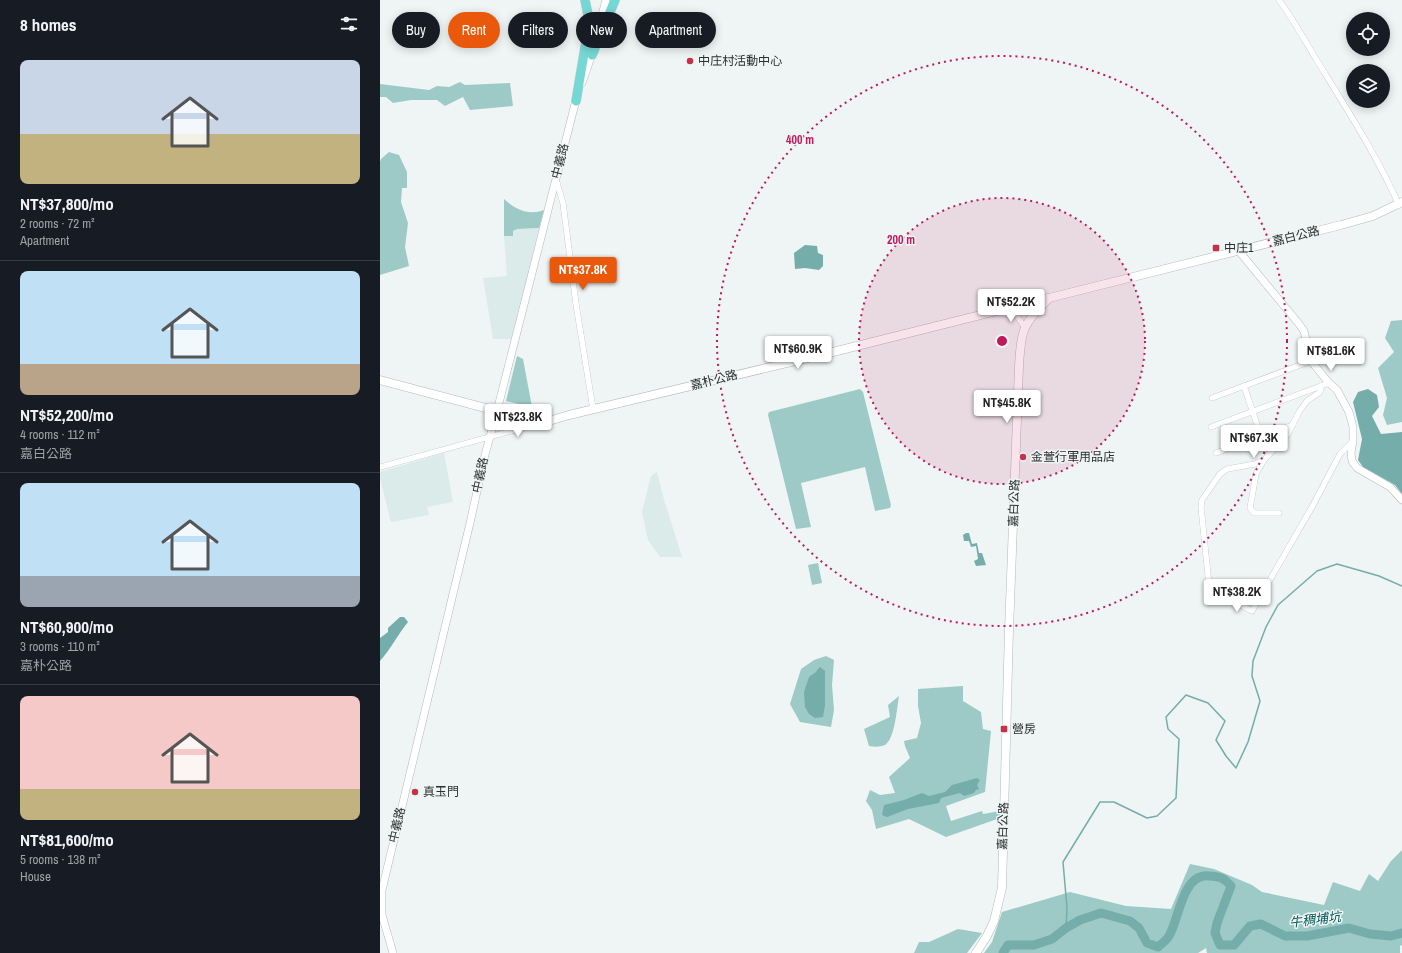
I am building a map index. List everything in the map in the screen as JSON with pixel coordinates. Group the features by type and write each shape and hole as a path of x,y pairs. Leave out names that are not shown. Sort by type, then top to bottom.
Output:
{"highway":[{"path":"576,101 589,20 585,0"},
{"path":"592,55 615,0"}],"main road":[{"name":"嘉白公路","path":"976,953 987,936 994,921 1002,888 1009,630 1019,366 1021,341 1025,328 1036,312 1049,298 1341,225 1373,216 1400,203"},
{"name":"嘉朴公路","path":"542,423 593,409 1049,298"},
{"path":"380,380 542,423"}],"street":[{"name":"中義路","path":"393,953 382,915 382,890 490,436 576,101 592,55 606,0"},
{"path":"1279,0 1291,16 1316,60 1335,88 1400,203"},
{"path":"556,178 563,203 576,304 593,409"},
{"path":"1238,250 1304,331 1311,361 1329,383 1337,390 1349,412 1353,427 1352,462 1357,468 1390,487 1402,500"},
{"path":"1009,308 1015,313 1025,328"},
{"path":"1212,398 1311,361"},
{"path":"1211,427 1329,383"},
{"path":"1244,386 1261,436"},
{"path":"1279,513 1254,513 1250,508 1256,474 1264,460 1288,434 1307,401 1320,392 1321,386"},
{"path":"380,466 542,423"},
{"path":"1216,453 1293,425"},
{"path":"1264,460 1255,464 1227,469 1220,474 1202,500 1201,507 1209,585 1211,589 1252,611 1312,507 1340,454 1353,441"}],"shaded area":[{"path":"460,82 465,85 510,83 513,106 470,110 463,97 445,106 437,100 411,100 393,103 386,97 380,97 380,84 429,90 437,86 449,87"},
{"path":"389,152 399,155 407,172 407,188 402,188 401,202 408,223 405,247 409,266 380,275 380,162 381,159"},
{"path":"504,199 513,206 527,212 538,212 544,210 539,228 517,229 513,231 513,236 504,236"},
{"path":"539,228 513,339 493,339 483,278 507,276 504,236 513,236 513,231 517,229"},
{"path":"805,245 817,246 818,253 823,255 823,266 819,270 805,268 795,269 794,253"},
{"path":"1402,320 1402,422 1387,425 1383,415 1387,398 1378,368 1394,352 1385,338 1391,321"},
{"path":"517,356 523,359 532,407 506,401"},
{"path":"860,389 863,392 891,505 890,508 875,511 865,467 801,483 811,527 796,529 768,415 769,412"},
{"path":"1368,389 1377,395 1379,407 1372,416 1381,434 1402,432 1402,494 1395,485 1363,467 1358,460 1362,439 1353,402 1358,392"},
{"path":"444,453 453,502 427,507 429,515 391,522 380,478 380,472"},
{"path":"657,472 682,557 660,557 648,540 642,512 651,476"},
{"path":"969,533 972,544 977,543 979,553 982,553 986,565 976,566 974,561 978,559 976,546 971,547 969,541 964,541 963,535"},
{"path":"818,563 822,583 812,585 808,565"},
{"path":"400,617 404,617 408,622 388,652 380,661 380,638 388,632 388,628"},
{"path":"826,656 834,660 832,685 834,710 831,727 800,722 790,704 801,669 814,660"},
{"path":"820,667 825,671 825,705 823,717 815,718 809,714 805,707 804,692 809,677"},
{"path":"963,686 963,701 981,712 983,729 991,731 985,792 946,806 951,821 982,811 983,814 1000,811 1000,818 946,837 909,819 876,829 872,810 866,801 870,790 880,795 895,793 889,777 910,758 904,741 917,738 921,723 918,706 918,689"},
{"path":"899,696 893,730 888,742 881,746 869,746 864,729 890,717 888,705"},
{"path":"977,778 980,780 977,785 979,789 974,793 964,796 960,793 941,798 939,803 908,809 887,817 882,815 884,805 904,800 922,793 929,796 945,792 952,785"},
{"path":"1402,850 1402,945 1400,946 1400,953 1207,953 1206,948 1198,953 984,953 992,942 1002,912 1070,892 1126,906 1171,909 1190,864 1214,869 1252,885 1262,892 1324,905 1333,882 1360,891 1369,874 1378,881 1391,861"},
{"path":"958,929 982,933 967,953 914,953 919,942 929,942"}],"waterway":[{"path":"1066,928 1067,908 1063,862 1100,802 1114,802 1147,818 1157,816 1176,798 1179,739 1168,729 1166,717 1186,695 1208,703 1225,721 1216,740 1236,768 1248,742 1260,701 1252,676 1253,661 1266,627 1278,605 1317,571 1337,564 1379,576 1402,586"},
{"name":"牛稠埔坑","path":"1003,953 1008,945 1034,945 1052,939 1066,928 1080,920 1101,913 1130,921 1139,928 1147,943 1158,947 1169,936 1187,889 1200,877 1209,876 1222,878 1231,886 1217,923 1215,933 1220,945 1234,945 1250,926 1261,924 1285,936 1307,936 1349,928 1370,934 1391,936 1402,933"}],"place":[{"name":"中庄村活動中心","path":"690,61"},
{"name":"中庄1","path":"1216,248"},
{"name":"金萱行軍用品店","path":"1023,457"},
{"name":"營房","path":"1004,729"},
{"name":"真玉門","path":"415,792"}]}
